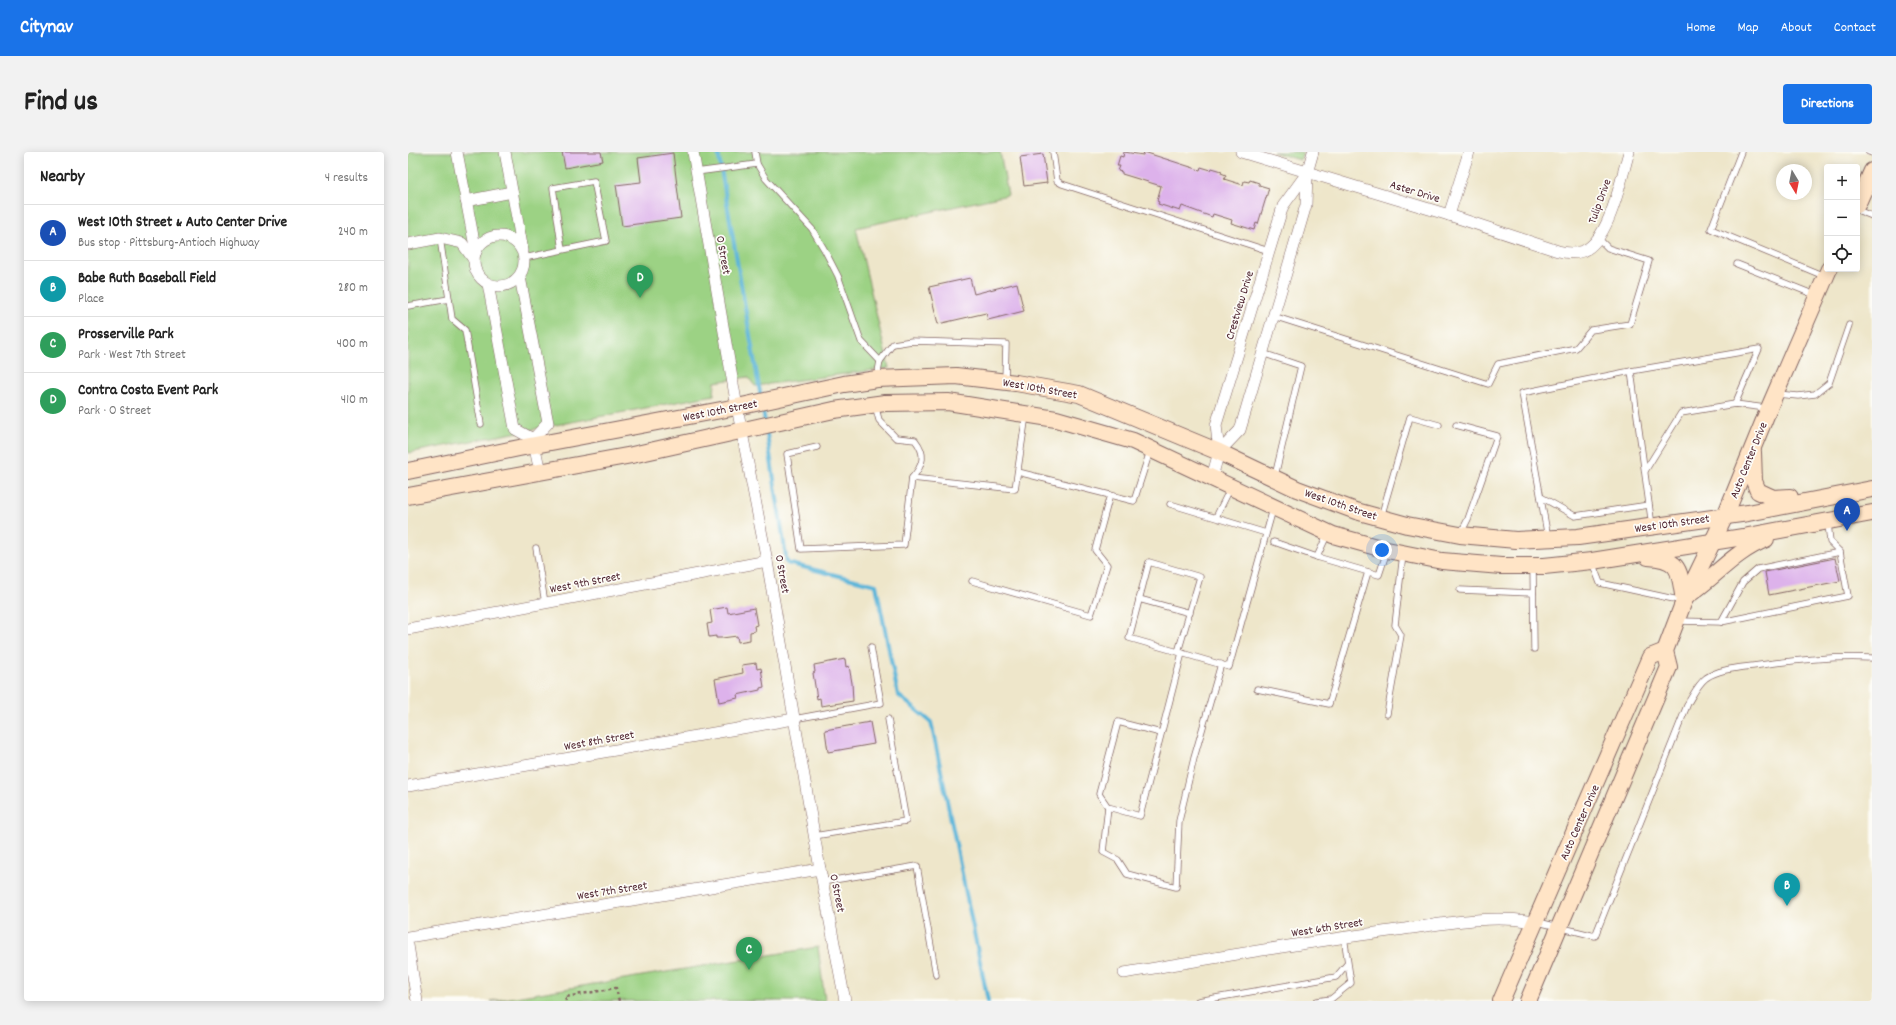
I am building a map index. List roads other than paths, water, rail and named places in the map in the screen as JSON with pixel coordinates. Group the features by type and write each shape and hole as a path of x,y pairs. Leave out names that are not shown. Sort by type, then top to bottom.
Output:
{"main road":[{"path":"1859,200 1872,171"},
{"name":"Auto Center Drive","path":"1528,1001 1560,929 1669,668 1665,651 1685,599 1725,516 1772,401 1828,273"},
{"name":"West 10th Street","path":"408,471 533,442 737,407 844,384 877,379 956,376 1079,394 1219,452 1297,489 1356,511 1460,535 1516,540 1578,537 1725,516 1841,494"},
{"name":"West 10th Street","path":"408,496 632,455 834,410 875,405 948,402 1064,421 1133,441 1328,533 1403,554 1442,561 1501,566 1533,566 1592,562 1790,529"},
{"path":"1753,448 1754,481 1758,491 1766,496 1773,498 1841,494 1872,489"},
{"path":"1629,555 1663,558 1675,564 1680,574 1685,599 1745,549 1755,543 1790,529 1872,513"},
{"name":"Auto Center Drive","path":"1501,1001 1650,657 1665,651"}],"street":[{"path":"457,152 475,256 475,269 479,277 488,284 500,287 507,286 520,277 524,270 524,256 504,152"},
{"name":"O Street","path":"693,152 737,407 767,561 822,882 845,1001"},
{"name":"Aster Drive","path":"1241,152 1449,215 1558,252 1571,253 1582,251"},
{"name":"Crestview Drive","path":"1219,452 1240,430 1306,205 1307,173 1313,152"},
{"path":"1449,215 1469,152"},
{"name":"Tulip Drive","path":"1582,251 1598,238 1608,220 1629,152"},
{"name":"Crestview Drive","path":"1212,477 1219,452 1216,425 1283,206 1307,173"},
{"path":"466,200 512,192"},
{"path":"475,256 480,244 496,236 505,236 513,240 520,246 524,256"},
{"path":"408,244 440,238 462,243 475,256"},
{"path":"520,277 548,423 533,442"},
{"path":"488,284 516,429 533,442 540,472"},
{"name":"West 9th Street","path":"408,629 767,561"},
{"name":"West 8th Street","path":"408,786 794,719"},
{"name":"West 7th Street","path":"408,937 820,869"},
{"name":"West 6th Street","path":"1124,973 1344,937 1488,918 1516,918 1535,922"},
{"path":"408,945 417,1001"}],"lane":[{"path":"755,152 758,164 766,179 812,229 824,249 838,276 861,341 880,361"},
{"path":"1053,152 1057,181 1062,184 1270,251"},
{"path":"1740,152 1711,229 1828,273"},
{"path":"696,172 758,164"},
{"path":"524,256 562,250 606,241 594,181 553,188 562,250"},
{"path":"1860,211 1872,216"},
{"path":"440,238 452,319 465,330 482,424"},
{"path":"1273,316 1488,384 1498,364 1576,348 1591,330 1630,324 1649,261 1608,248 1598,238"},
{"path":"1736,264 1818,296"},
{"path":"408,306 449,299"},
{"path":"1645,471 1681,413 1735,404 1772,401 1815,394 1828,383 1849,325"},
{"path":"877,379 880,361 893,344 912,341 1006,344 1005,382"},
{"path":"1548,538 1522,393 1631,371 1759,348 1735,404"},
{"path":"1262,353 1301,366 1274,478"},
{"path":"1631,371 1652,526"},
{"path":"817,447 787,454 801,549 904,545 912,478 918,470 922,459 922,450 915,440 896,438 879,420 875,405"},
{"path":"912,478 1015,489 1026,414"},
{"path":"1381,518 1410,418 1439,425"},
{"path":"1456,425 1497,436 1468,519 1460,535"},
{"path":"1018,472 1134,501 1151,450"},
{"path":"1216,517 1231,486"},
{"path":"972,582 1091,615 1107,565 1095,550 1110,495"},
{"path":"1541,497 1575,516 1649,505"},
{"path":"1170,504 1266,533"},
{"path":"1161,733 1118,722 1099,794 1108,807 1140,816 1161,733 1180,652 1200,577 1149,562 1129,638 1180,652 1229,667 1274,507"},
{"path":"1677,620 1721,622 1848,596 1840,552 1830,542 1828,522"},
{"path":"1317,557 1328,533"},
{"path":"1274,542 1317,557 1379,575 1387,550"},
{"path":"536,548 545,603"},
{"path":"1721,622 1743,582 1758,569 1840,552"},
{"path":"1387,714 1401,635 1395,624 1403,554"},
{"path":"1592,562 1600,583 1685,599"},
{"path":"1533,566 1534,650"},
{"path":"1257,689 1329,704 1368,572"},
{"path":"1460,590 1533,592"},
{"path":"1139,599 1190,613"},
{"path":"794,719 881,703 871,646"},
{"path":"1535,922 1595,936 1688,703 1696,689 1706,678 1720,672 1790,660 1845,656 1872,658"},
{"path":"1108,807 1104,852 1118,860 1127,874 1176,887 1179,821 1198,744 1221,664"},
{"path":"814,836 906,821 888,719"},
{"path":"822,882 917,866 936,975"},
{"path":"1317,1001 1331,999 1351,983 1344,937"},
{"path":"1198,1001 1336,977 1347,964"}],"waterway":[{"path":"718,152 761,398"},
{"path":"762,405 765,422"},
{"path":"766,428 787,563 876,585 898,695 931,722 988,1001"}],"place":[{"name":"Contra Costa Event Park","path":"640,298"},
{"name":"West 10th Street & Auto Center Drive","path":"1847,531"},
{"name":"Babe Ruth Baseball Field","path":"1787,906"},
{"name":"Prosserville Park","path":"749,970"}]}
